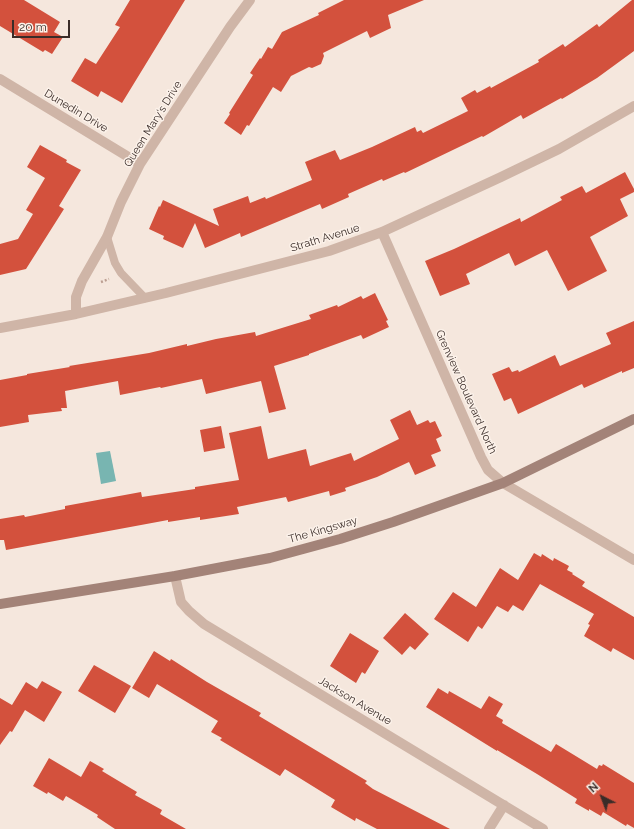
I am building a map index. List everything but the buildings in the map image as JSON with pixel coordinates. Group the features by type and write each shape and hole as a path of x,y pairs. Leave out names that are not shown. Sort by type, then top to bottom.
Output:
{"street":[{"name":"Queen Mary's Drive","path":"76,314 76,297 82,281 107,237 121,202 140,164 230,27 250,0"},
{"name":"Dunedin Drive","path":"0,79 140,164"},
{"name":"Strath Avenue","path":"0,328 76,314 145,298 329,251 382,232 559,150 634,106"},
{"name":"Grenview Boulevard North","path":"382,232 488,470 503,483 634,560"},
{"name":"The Kingsway","path":"0,604 175,576 270,558 340,539 503,483 634,419"},
{"name":"Jackson Avenue","path":"175,576 181,602 204,624 544,829"},
{"path":"489,829 504,805"}],"lane":[{"path":"107,237 115,263 121,273 145,298"}],"water":[{"path":"110,451 116,481 101,484 96,453"}]}
